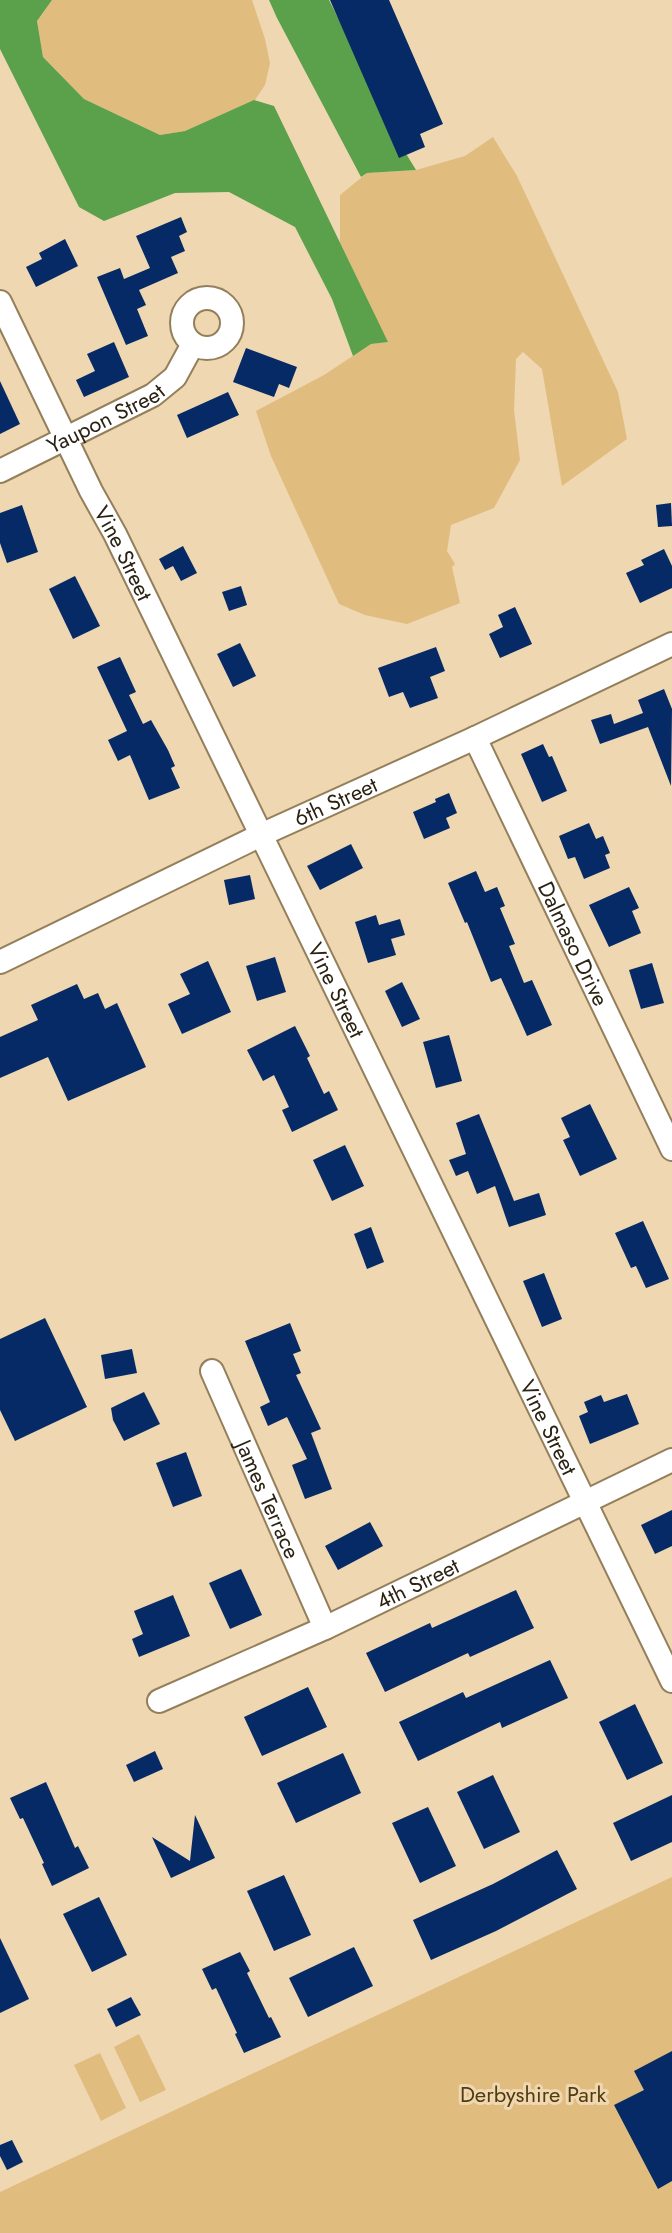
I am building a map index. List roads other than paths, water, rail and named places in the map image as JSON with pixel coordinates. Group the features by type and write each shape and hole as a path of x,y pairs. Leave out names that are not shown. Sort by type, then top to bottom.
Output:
{"street":[{"name":"Vine Street","path":"0,302 262,834 672,1681"},
{"name":"Yaupon Street","path":"0,471 153,395 175,377 193,344"},
{"name":"6th Street","path":"0,962 262,834 475,738 672,644"},
{"name":"Dalmaso Drive","path":"475,738 672,1149"},
{"name":"James Terrace","path":"212,1371 325,1628"},
{"name":"4th Street","path":"159,1701 325,1628 672,1460"}],"park label":[{"name":"Derbyshire Park","path":"533,2094"}]}
